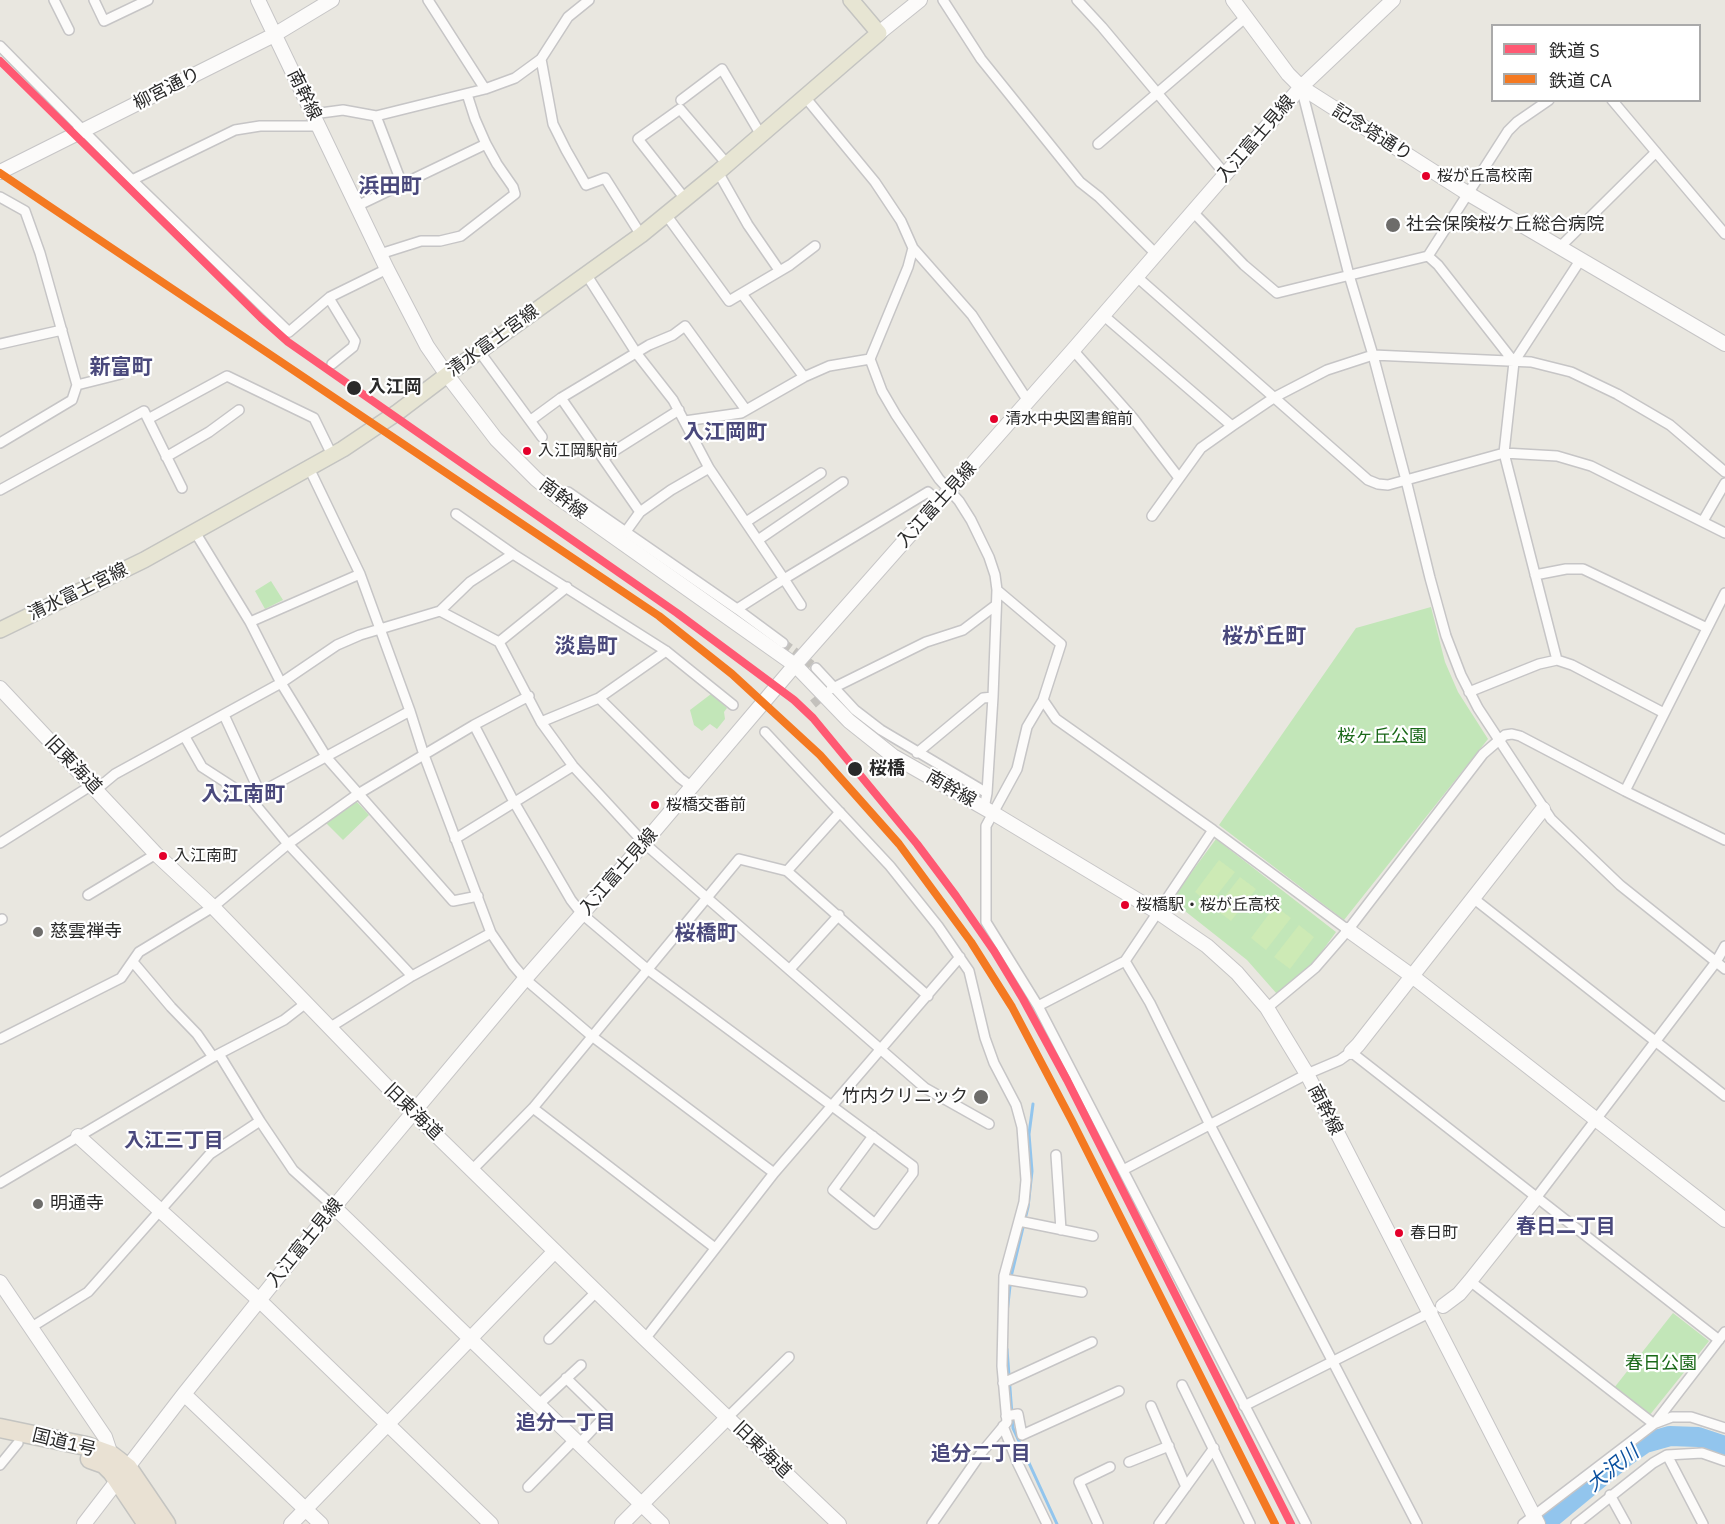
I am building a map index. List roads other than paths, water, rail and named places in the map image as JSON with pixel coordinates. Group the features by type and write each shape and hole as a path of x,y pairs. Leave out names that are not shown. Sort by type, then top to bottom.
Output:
{"highway":[{"name":"国道1号","path":"0,1428 86,1446 107,1459 123,1474 166,1524"},
{"name":"国道1号","path":"9,1441 107,1459"},
{"name":"国道1号","path":"123,1474 147,1524"}],"main road":[{"path":"851,0 879,33"},
{"name":"清水富士宮線","path":"0,630 144,560 368,433 667,216 879,33"}],"street":[{"path":"54,0 69,30"},
{"path":"94,0 104,21 148,0"},
{"name":"南幹線","path":"258,0 387,269 427,346 496,439 536,479 559,498 795,665 849,722 893,756 1159,913 1207,946 1237,973 1268,1008 1307,1074 1533,1521"},
{"name":"柳宮通り","path":"0,172 274,35 332,0"},
{"path":"428,0 485,89"},
{"path":"132,180 235,129 316,120 343,110 376,116 467,94 515,78 541,59 568,17 589,0"},
{"path":"879,33 920,0"},
{"path":"943,0 981,59 1080,182 1099,197 1156,254"},
{"path":"1077,0 1225,174"},
{"name":"記念塔通り","path":"1233,0 1301,87 1467,193 1725,344"},
{"name":"入江富士見線","path":"84,1524 184,1394 334,1207 525,979 795,665 951,490 1301,87 1393,0"},
{"path":"1098,144 1246,17"},
{"path":"0,46 132,180 289,332 329,298 387,269"},
{"path":"541,59 553,124 566,150 586,185 604,178 640,235"},
{"path":"681,100 722,69 761,135"},
{"path":"1301,87 1446,636 1469,692 1551,819 1608,874 1725,969"},
{"path":"380,254 421,241 440,241 461,236 515,195 513,187 486,144 467,94"},
{"path":"805,97 875,182 901,221 913,248 972,315 1028,400"},
{"path":"1193,212 1244,265 1277,293 1428,256 1508,131 1546,102"},
{"path":"1614,102 1725,234"},
{"path":"686,200 638,139 681,109 723,168 748,225 779,270"},
{"path":"376,116 402,184"},
{"path":"357,206 486,144"},
{"path":"1560,246 1656,152"},
{"path":"0,197 25,211 40,253 77,385 72,400 0,443"},
{"path":"667,216 729,301 790,265 815,246"},
{"path":"913,248 908,267 870,359 882,391 900,422 939,478 959,501 981,538 995,575 997,590 987,793 989,811 986,826 986,922 1038,1006 1306,1524"},
{"path":"1428,256 1438,265 1514,362"},
{"path":"1557,660 1504,453 1514,362 1581,259"},
{"path":"586,274 637,354 679,410 709,468 801,605"},
{"path":"1137,277 1368,480 1388,485 1504,453 1557,456 1592,466 1725,533"},
{"path":"742,294 804,377"},
{"path":"329,298 355,341 353,347 332,364"},
{"path":"1103,315 1232,426"},
{"path":"531,420 561,398 685,326 747,410"},
{"path":"0,344 62,330"},
{"path":"1073,350 1134,418 1179,478"},
{"path":"479,351 542,437"},
{"path":"1152,516 1201,448 1275,397 1327,370 1373,355 1531,362 1571,372 1617,394 1670,425 1725,471"},
{"path":"685,421 727,416 747,410 804,377 829,366 870,359"},
{"path":"77,385 121,374"},
{"path":"148,419 227,376 314,418 332,455"},
{"path":"561,398 640,512"},
{"path":"603,458 679,410"},
{"path":"0,490 144,411 182,488"},
{"path":"166,457 240,411"},
{"path":"309,468 360,574 424,755 491,933 525,979 593,1036 774,1173"},
{"path":"627,530 640,512 671,490 709,468"},
{"path":"746,522 821,473"},
{"path":"758,540 843,482"},
{"path":"1703,521 1725,483"},
{"path":"800,487 812,503"},
{"path":"559,498 568,492 627,530 783,643"},
{"path":"737,609 928,492 939,502"},
{"path":"456,514 513,554 666,651 733,705"},
{"path":"195,532 249,622 281,683 327,758 453,901 478,896"},
{"path":"0,843 115,774 281,683 337,645 380,628 440,611 470,582 513,554"},
{"path":"1535,574 1566,569 1583,569 1594,572 1707,628"},
{"path":"249,622 360,574"},
{"path":"499,642 567,587"},
{"path":"989,811 1017,769 1028,727 1042,700 1061,644 997,590"},
{"path":"1625,791 1725,593"},
{"path":"832,688 926,642 963,630 996,605"},
{"path":"440,611 499,642 542,723 573,766 644,843 926,1088 989,1124"},
{"path":"542,723 599,698 666,651"},
{"path":"1469,692 1539,664 1557,660 1664,713"},
{"path":"816,668 832,688 855,710 881,730 987,793"},
{"name":"旧東海道","path":"0,688 156,854 213,907 413,1112 596,1292 839,1524"},
{"path":"0,1039 121,978 139,952 213,907 288,844 358,794 529,696"},
{"path":"917,753 983,698 993,697"},
{"path":"599,698 692,787"},
{"path":"1042,700 1056,719 1214,830 1412,976 1725,1221"},
{"path":"250,798 410,711"},
{"path":"224,715 260,793"},
{"path":"474,726 514,802 571,900 582,914 647,969 831,1106 873,1136 913,1166 913,1173 875,1224 833,1190 873,1136"},
{"path":"765,732 890,866 960,957 973,981 985,1038 991,1055 1016,1105 1022,1127 1026,1180 1024,1202 1004,1279 1003,1383 1007,1422 982,1452 932,1524"},
{"path":"1268,1008 1315,968 1348,930 1484,754 1498,740 1512,734 1725,840"},
{"path":"185,737 202,767 250,798 288,844 412,976"},
{"path":"455,839 573,766"},
{"path":"1122,1170 1307,1074 1340,1060 1351,1052 1543,809"},
{"path":"787,870 840,813"},
{"path":"1038,1006 1125,961 1214,830"},
{"path":"88,895 156,854"},
{"path":"473,1169 533,1108 739,859 787,870 928,996"},
{"path":"1473,898 1725,1096"},
{"path":"790,969 839,915"},
{"path":"330,1028 412,976 491,933"},
{"path":"1244,1406 1428,1313 1459,1294 1596,1120 1716,962 1725,946"},
{"path":"645,1339 774,1173 960,957"},
{"path":"1125,961 1150,1003 1210,1125 1417,1524"},
{"path":"133,962 216,1056 293,1170 662,1524"},
{"path":"0,1183 216,1056 284,1020 306,1003"},
{"path":"1351,1052 1719,1340"},
{"path":"533,1108 715,1248"},
{"path":"30,1328 88,1292 210,1154 260,1121"},
{"path":"78,1136 259,1300 491,1524"},
{"path":"1056,1155 1061,1230"},
{"path":"1019,1221 1093,1236"},
{"path":"291,1524 555,1251"},
{"path":"1004,1279 1082,1292"},
{"path":"1470,1281 1654,1424"},
{"path":"0,1282 105,1437 107,1459"},
{"path":"549,1339 596,1292"},
{"path":"1533,1521 1654,1424 1725,1332"},
{"path":"1003,1383 1092,1342"},
{"path":"622,1524 789,1357"},
{"path":"538,1405 581,1365"},
{"path":"528,1487 605,1416 566,1378"},
{"path":"1182,1385 1250,1524"},
{"path":"1006,1416 1018,1414 1022,1435 1119,1391"},
{"path":"184,1394 321,1524"},
{"path":"1151,1406 1186,1487"},
{"path":"1654,1424 1672,1418 1691,1417 1725,1428"},
{"path":"1003,1426 1018,1464 1047,1524"},
{"path":"0,1465 9,1441"},
{"path":"1129,1462 1168,1446"},
{"path":"1159,1524 1214,1448"},
{"path":"1576,1524 1610,1495 1667,1455 1702,1453 1725,1461"},
{"path":"1667,1455 1703,1524"},
{"path":"1098,1524 1079,1482 1110,1467"},
{"path":"1610,1495 1626,1524"}],"waterway":[{"path":"1007,1313 1011,1277 1028,1207 1032,1171 1029,1134 1033,1104"},
{"path":"1007,1349 1013,1428 1057,1524"},
{"name":"大沢川","path":"1544,1524 1645,1443 1670,1436 1698,1437 1725,1446"}],"tunnel":[{"path":"783,643 816,668"},
{"path":"813,704 827,692"}],"rail line":[{"name":"S","path":"0,61 288,342 677,613 794,700 813,718 917,844 956,896 994,951 1023,999 1067,1080 1291,1524"},
{"name":"CA","path":"0,173 659,616 732,674 820,755 899,844 971,942 1012,1007 1275,1524"}],"place":[{"name":"桜が丘高校南","path":"1426,176"},
{"name":"社会保険桜ケ丘総合病院","path":"1393,225"},
{"name":"入江岡","path":"354,388"},
{"name":"清水中央図書館前","path":"994,419"},
{"name":"入江岡駅前","path":"527,451"},
{"name":"桜橋","path":"855,769"},
{"name":"桜橋交番前","path":"655,805"},
{"name":"入江南町","path":"163,856"},
{"name":"桜橋駅・桜が丘高校","path":"1125,905"},
{"name":"慈雲禅寺","path":"38,932"},
{"name":"竹内クリニック","path":"981,1097"},
{"name":"明通寺","path":"38,1204"},
{"name":"春日町","path":"1399,1233"}],"district":[{"name":"浜田町","path":"390,187"},
{"name":"新富町","path":"121,368"},
{"name":"入江岡町","path":"725,433"},
{"name":"桜が丘町","path":"1264,637"},
{"name":"淡島町","path":"586,647"},
{"name":"入江南町","path":"243,795"},
{"name":"桜橋町","path":"706,934"},
{"name":"入江三丁目","path":"174,1141"},
{"name":"春日二丁目","path":"1566,1227"},
{"name":"追分一丁目","path":"566,1423"},
{"name":"追分二丁目","path":"981,1454"}],"park label":[{"name":"桜ヶ丘公園","path":"1382,737"},
{"name":"春日公園","path":"1661,1364"}]}
